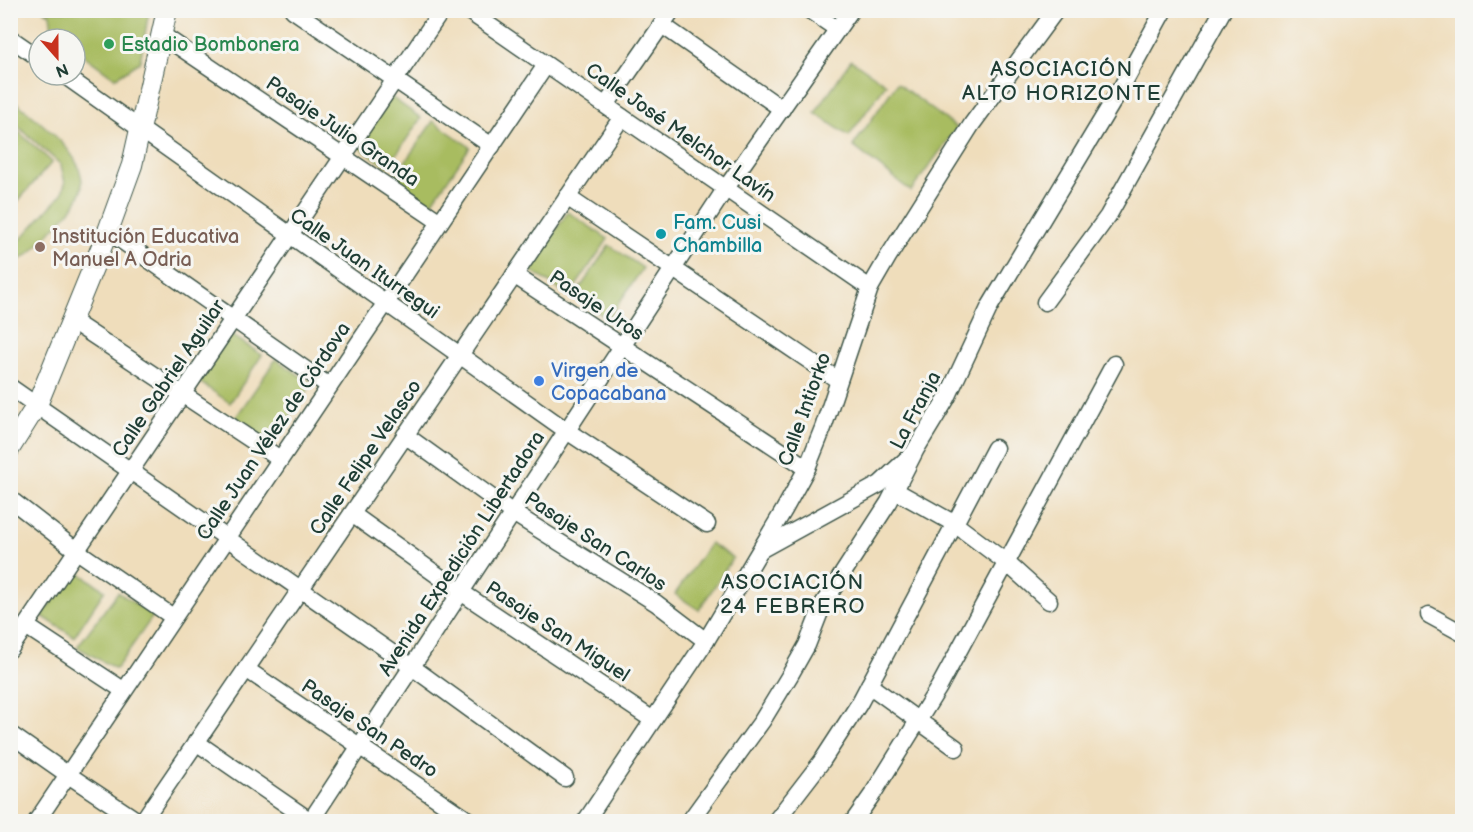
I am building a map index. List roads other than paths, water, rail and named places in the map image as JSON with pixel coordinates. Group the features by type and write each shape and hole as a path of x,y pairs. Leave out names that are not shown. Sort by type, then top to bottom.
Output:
{"street":[{"path":"10,448 37,405 108,231 132,165 167,10"},
{"path":"293,10 492,146"},
{"name":"Calle Gabriel Aguilar","path":"10,649 442,10"},
{"name":"Calle José Melchor Lavín","path":"467,10 870,288"},
{"path":"606,105 672,10"},
{"path":"809,10 837,29"},
{"name":"Avenida Expedición Libertadora","path":"311,821 726,188 850,10"},
{"name":"Calle Intiorko","path":"585,822 706,641 762,549 807,468 823,428 870,288 972,124 1056,10"},
{"name":"La Franja","path":"689,822 762,721 807,645 823,604 896,491 916,449 947,398 990,306 1121,88 1164,10"},
{"path":"1045,302 1108,216 1223,10"},
{"path":"662,25 782,109"},
{"name":"Pasaje Julio Granda","path":"162,35 440,222"},
{"path":"10,38 27,49"},
{"name":"Calle Juan Vélez de Córdova","path":"36,822 546,65"},
{"name":"Calle Juan Iturregui","path":"81,87 567,431 707,524"},
{"name":"Calle Felipe Velasco","path":"140,822 622,117"},
{"path":"567,197 838,380"},
{"path":"108,231 329,386"},
{"name":"Pasaje Uros","path":"514,275 807,468"},
{"path":"72,321 280,459"},
{"path":"853,822 939,687 1114,364"},
{"path":"10,387 412,667 565,778"},
{"name":"Pasaje San Carlos","path":"405,435 513,513 656,603 706,641"},
{"path":"775,822 822,761 859,704 995,448"},
{"path":"762,549 880,483 916,449"},
{"path":"896,491 955,524 1006,563 1049,601"},
{"path":"10,499 77,550 173,617"},
{"name":"Pasaje San Miguel","path":"352,514 460,592 653,720"},
{"path":"1429,615 1462,633"},
{"path":"26,626 123,690"},
{"name":"Pasaje San Pedro","path":"246,669 471,822"},
{"path":"869,685 956,748"},
{"path":"10,734 140,822"},
{"path":"196,742 311,821"}],"place":[{"name":"Estadio Bombonera","path":"109,44"},
{"name":"Fam. Cusi Chambilla","path":"661,234"},
{"name":"Institución Educativa Manuel A Odria","path":"40,247"},
{"name":"Virgen de Copacabana","path":"539,381"}],"district":[{"name":"ASOCIACIÓN ALTO HORIZONTE","path":"1062,81"},
{"name":"ASOCIACIÓN 24 FEBRERO","path":"793,594"}]}
